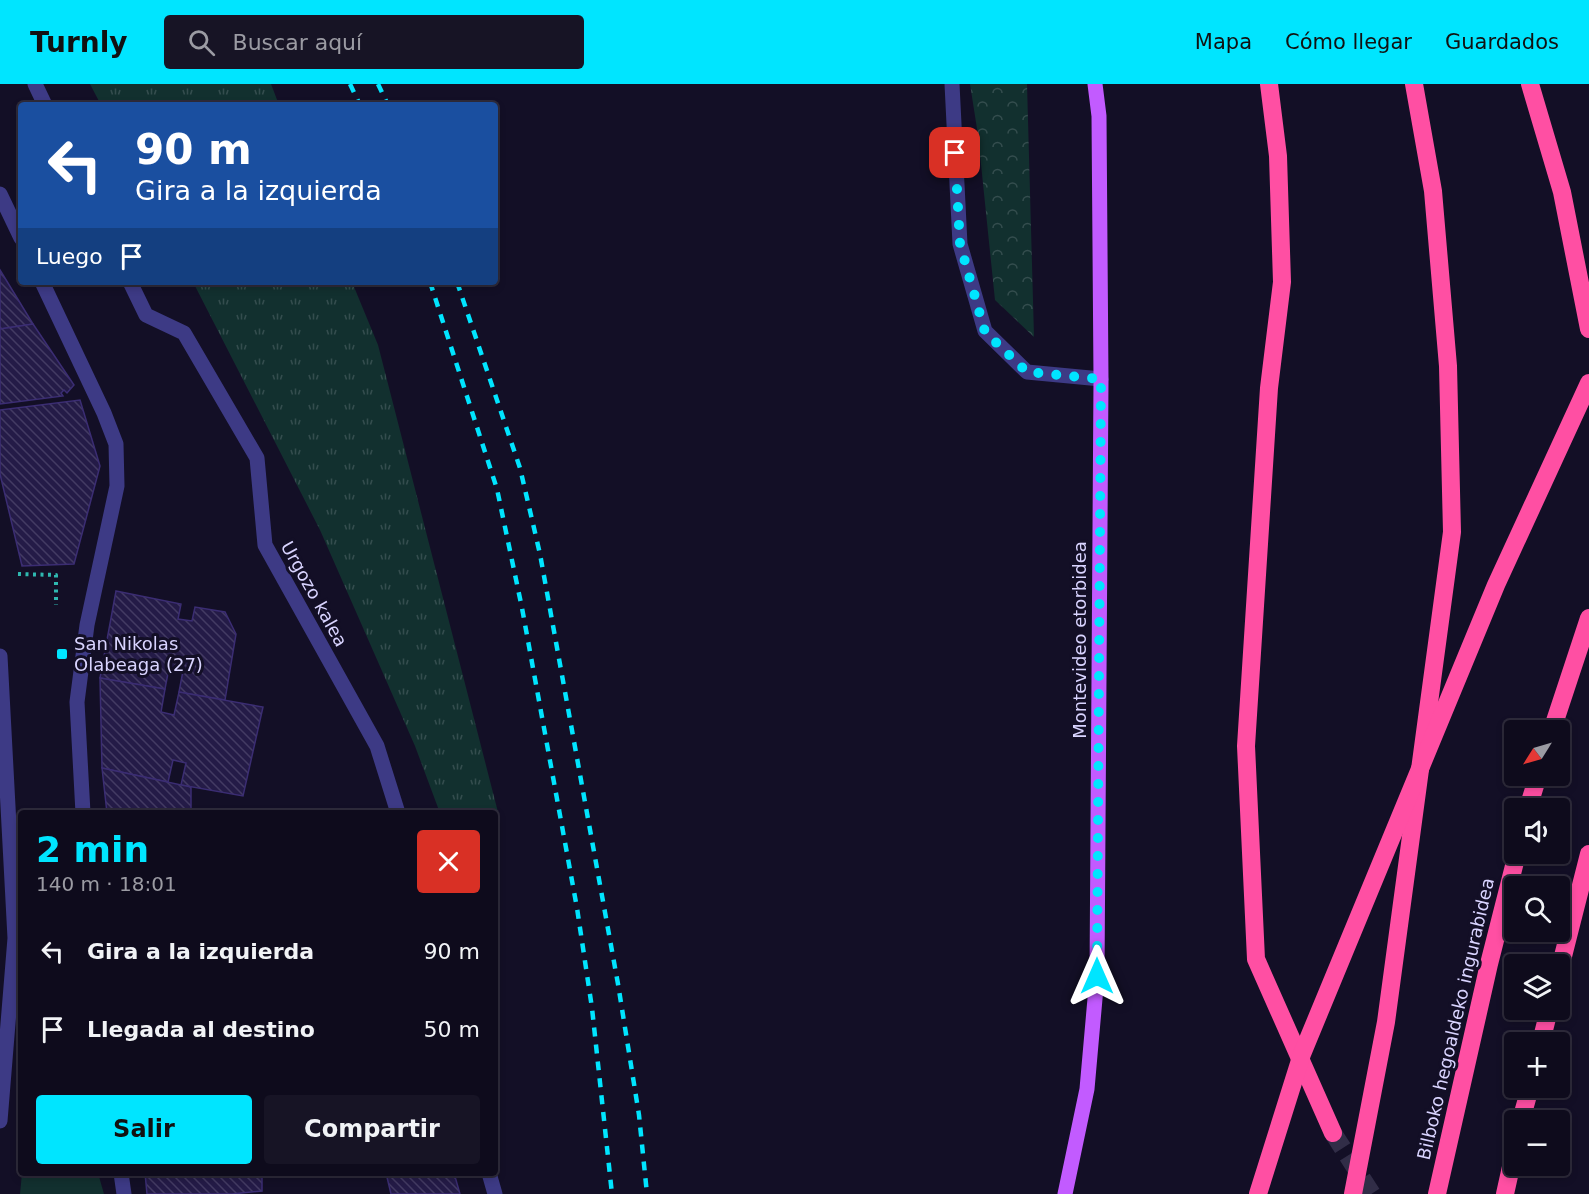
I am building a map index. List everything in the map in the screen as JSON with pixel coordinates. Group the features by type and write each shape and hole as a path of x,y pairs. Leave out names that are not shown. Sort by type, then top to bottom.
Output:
{"highway":[{"path":"1269,84 1278,156 1282,282 1269,388 1246,746 1256,959 1333,1133"},
{"path":"1353,1194 1386,1023 1452,532 1448,355 1433,191 1414,84"},
{"path":"1530,84 1562,192 1589,329"},
{"path":"1258,1194 1302,1054 1496,585 1589,383"},
{"path":"1555,720 1589,618"},
{"path":"1564,954 1589,854"},
{"name":"Bilboko hegoaldeko ingurabidea","path":"1437,1194 1489,964 1514,864"},
{"path":"1505,1194 1509,1176"}],"main road":[{"name":"Montevideo etorbidea","path":"1065,1194 1087,1089 1097,976 1101,379 1099,116 1095,84"}],"street":[{"path":"35,84 44,102"},
{"path":"952,84 960,244 985,332 1027,372 1101,379"},
{"path":"0,194 18,232"},
{"path":"43,285 104,413 116,444 117,486 87,625 77,702 82,810"},
{"name":"Urgozo kalea","path":"131,285 146,315 184,333 257,458 265,545 377,746 397,810"},
{"path":"0,656 15,938 0,1121"},
{"path":"121,1176 124,1194"},
{"path":"490,1176 495,1194"}],"path":[{"path":"18,574 56,575 57,610"}],"green space":[{"path":"90,84 271,84 278,102 99,102"},
{"path":"970,84 1027,84 1034,337 995,300 978,135"},
{"path":"195,285 353,285 378,345 497,810 439,810 415,746 320,530"},
{"path":"22,1176 99,1176 104,1194 20,1194"}],"building":[{"path":"0,270 33,324 0,329"},
{"path":"33,324 74,385 67,393 64,390 61,393 63,396 0,404 0,329"},
{"path":"80,400 100,466 74,564 22,566 0,474 0,410"},
{"path":"116,591 181,604 178,619 192,621 195,607 225,612 236,634 225,700 179,692 183,671 169,668 165,689 100,678"},
{"path":"100,678 165,689 161,712 174,715 179,692 263,707 243,796 181,785 186,763 173,760 168,782 102,768"},
{"path":"102,768 191,787 191,810 107,810"},
{"path":"145,1176 262,1176 262,1191 232,1194 147,1194"},
{"path":"387,1176 455,1176 460,1194 391,1194"}],"tunnel":[{"path":"1333,1133 1372,1194"}],"railway":[{"path":"350,84 359,102"},
{"path":"378,84 387,102"},
{"path":"431,285 497,489 522,608 577,908 592,1008 612,1194"},
{"path":"458,285 520,468 540,554 618,984 639,1115 647,1194"}],"place":[{"name":"San Nikolas Olabeaga (27)","path":"62,654"}],"route":[{"path":"955,153 960,244 985,332 1027,372 1101,379 1097,976"}]}
